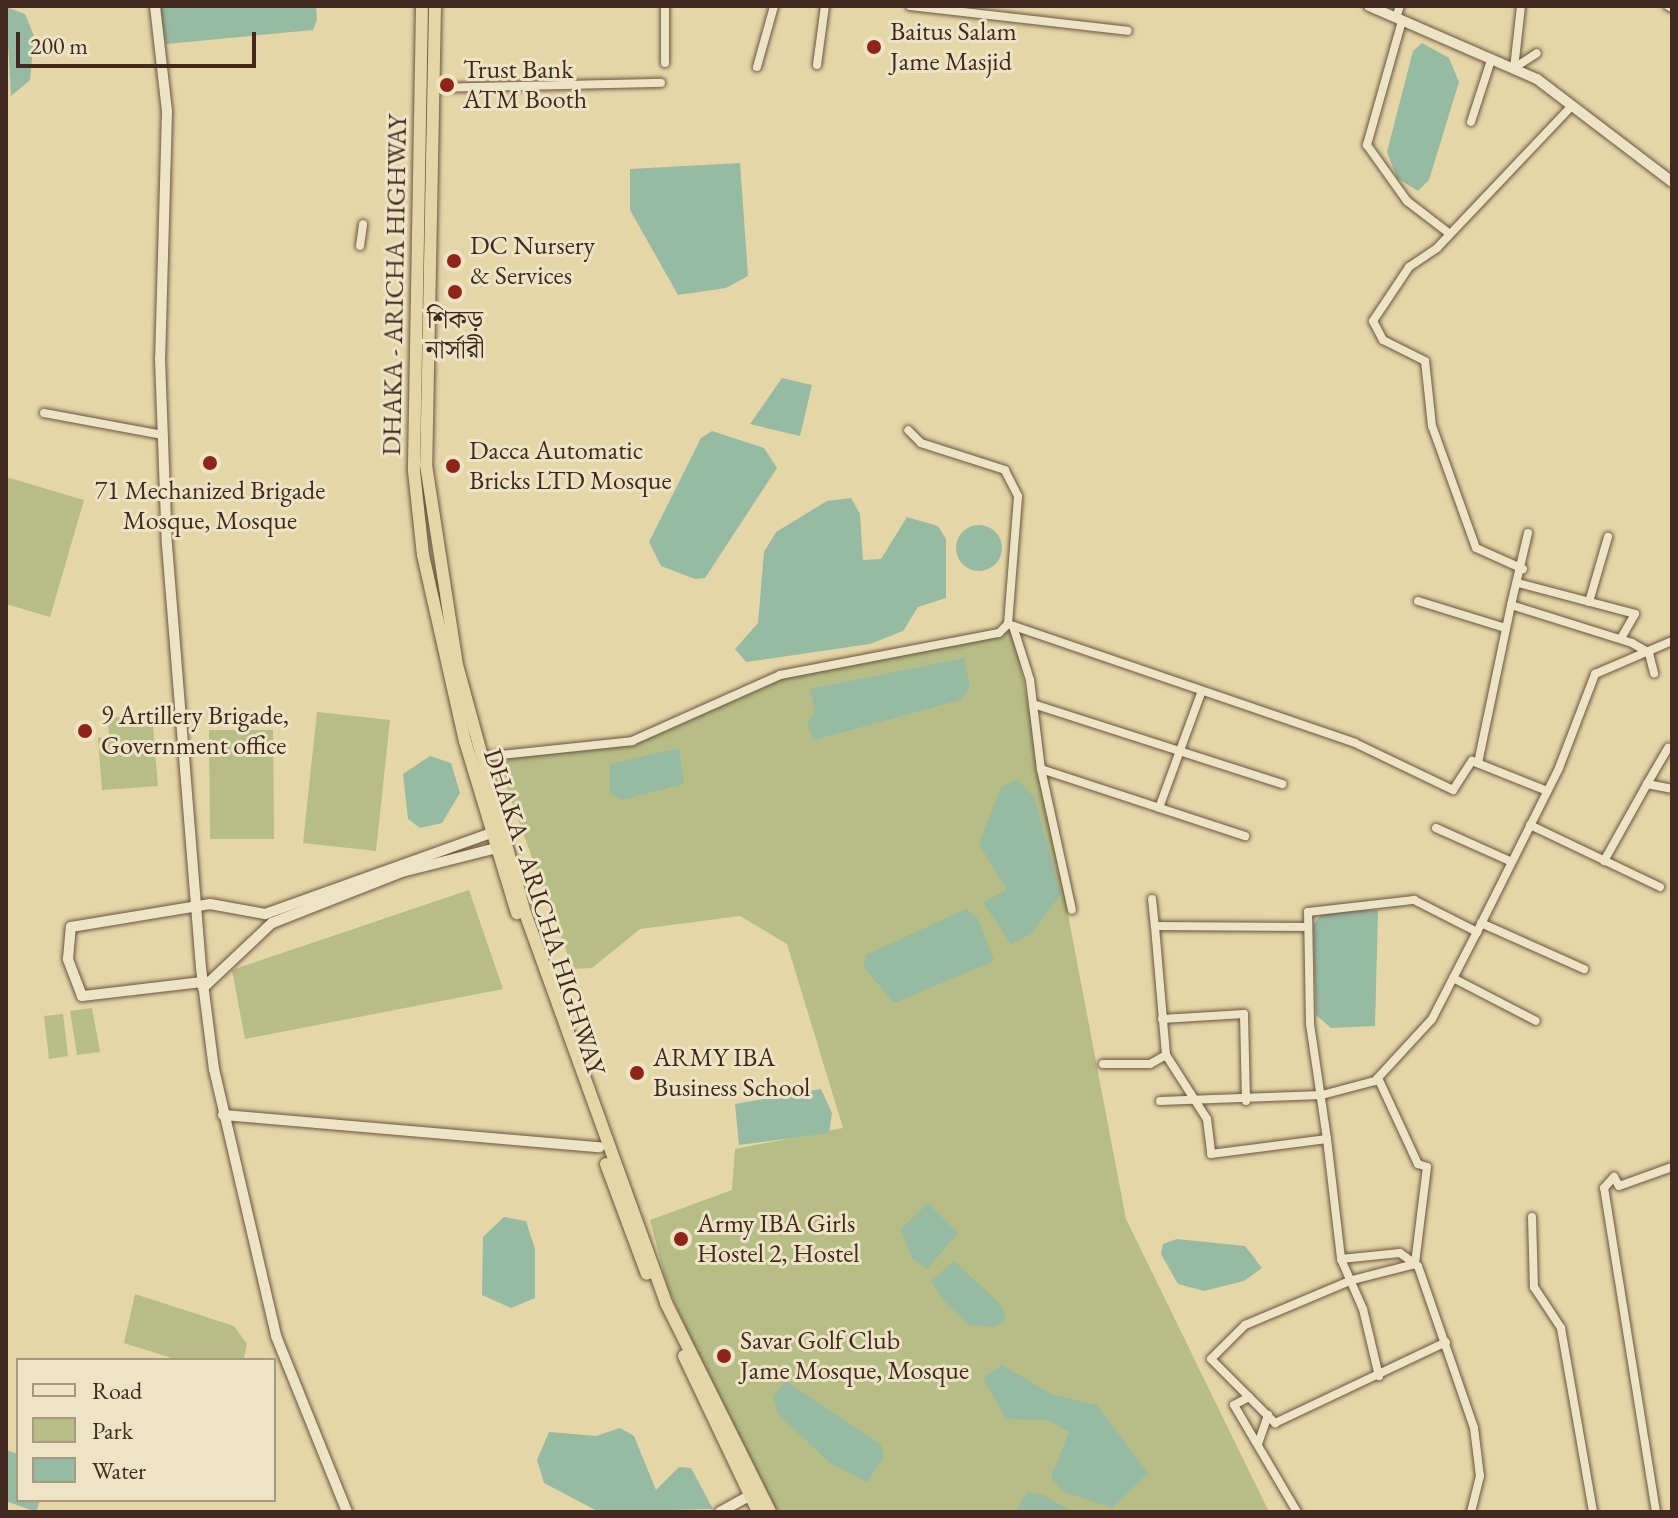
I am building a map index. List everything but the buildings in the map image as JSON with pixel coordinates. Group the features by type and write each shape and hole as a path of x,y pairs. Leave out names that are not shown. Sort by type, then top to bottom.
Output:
{"highway":[{"name":"DHAKA - ARICHA HIGHWAY","path":"422,6 414,471 423,555 491,833 600,1147 637,1251 754,1494"},
{"name":"DHAKA - ARICHA HIGHWAY","path":"435,6 426,465 434,543 481,757 525,913 666,1303 754,1494 758,1512"},
{"path":"754,1494 770,1512"}],"street":[{"path":"155,6 167,112 163,435 194,905 203,985 223,1115 276,1336 347,1512"},
{"path":"665,6 665,63"},
{"path":"757,67 774,6"},
{"path":"817,65 825,6"},
{"path":"910,6 1128,31"},
{"path":"1369,6 1514,68 1672,182"},
{"path":"1400,6 1367,145 1407,201 1450,234"},
{"path":"1514,68 1521,6"},
{"path":"1514,68 1537,53"},
{"path":"1471,122 1491,60"},
{"path":"434,88 661,83"},
{"path":"1523,569 1476,548 1432,426 1425,361 1376,333 1373,321 1409,267 1450,234 1571,107"},
{"path":"360,246 363,224"},
{"path":"44,413 163,435"},
{"path":"908,430 921,443 1005,470 1018,496 1020,530 1008,575 1010,625 1033,704 1041,769 1072,910"},
{"path":"1478,763 1505,628 1523,569 1528,533"},
{"path":"1589,602 1608,537"},
{"path":"1518,583 1635,614 1621,638"},
{"path":"1418,601 1505,628"},
{"path":"1511,605 1621,638 1649,653 1654,673"},
{"path":"1010,625 1201,693 1355,743 1453,790 1472,761 1547,791"},
{"path":"481,757 632,741 780,675 999,633 1010,625"},
{"path":"1160,1101 1199,1105 1322,1095 1378,1078 1432,1019 1547,791 1595,674 1672,641"},
{"path":"1159,808 1201,693"},
{"path":"1033,704 1282,784"},
{"path":"1604,861 1668,748"},
{"path":"1041,769 1245,836"},
{"path":"1647,784 1672,789"},
{"path":"1530,825 1660,887"},
{"path":"1436,828 1512,862"},
{"path":"491,833 265,914 194,905 76,924 68,959 82,996 203,985 272,923 402,872 496,848"},
{"path":"1152,899 1166,1055 1199,1105 1211,1154 1327,1139"},
{"path":"1379,1376 1363,1309 1341,1259 1304,927 1308,912 1323,906 1414,900 1477,932"},
{"path":"1481,923 1584,969"},
{"path":"1155,926 1304,927"},
{"path":"1453,978 1536,1021"},
{"path":"1162,1019 1244,1014 1246,1101"},
{"path":"1103,1064 1150,1064 1166,1055"},
{"path":"1378,1078 1418,1164 1427,1167 1415,1264 1446,1342 1474,1428 1480,1476 1471,1512"},
{"path":"223,1115 600,1147"},
{"path":"1656,1512 1604,1188 1614,1177 1619,1186 1672,1167"},
{"path":"1532,1217 1534,1287 1561,1328 1593,1512"},
{"path":"1341,1259 1400,1253 1415,1264"},
{"path":"1415,1264 1352,1280 1245,1325 1211,1359 1275,1423 1446,1342"},
{"path":"1249,1397 1234,1405 1297,1512"},
{"path":"1258,1444 1268,1415"},
{"path":"720,1512 754,1494"}],"green space":[{"path":"6,477 84,500 50,617 6,604"},
{"path":"1013,626 1126,1219 1269,1512 776,1512 737,1446 667,1285 650,1220 732,1190 735,1149 843,1128 787,944 740,916 640,929 592,968 573,969 494,754 632,741 801,669"},
{"path":"317,712 390,720 376,851 303,843"},
{"path":"152,715 158,786 102,790 98,738 109,737 108,718"},
{"path":"209,730 273,730 274,839 210,839"},
{"path":"469,890 503,989 245,1039 232,970"},
{"path":"92,1008 100,1052 77,1055 70,1011"},
{"path":"63,1014 68,1056 49,1059 44,1016"},
{"path":"135,1294 234,1326 247,1344 244,1358 172,1358 124,1343"}],"water":[{"path":"158,6 316,6 317,20 313,30 166,44"},
{"path":"6,7 25,14 34,36 30,80 11,96"},
{"path":"1422,43 1449,58 1459,82 1429,180 1418,191 1397,178 1387,152 1413,51"},
{"path":"740,163 748,276 726,288 678,295 630,210 630,169"},
{"path":"782,378 812,385 800,436 750,424"},
{"path":"712,431 764,448 777,468 705,578 695,579 661,566 649,542 701,438"},
{"path":"851,498 860,514 863,560 881,559 907,517 938,526 946,539 946,598 918,607 903,631 870,644 746,662 735,649 758,623 764,552 776,532 827,501"},
{"path":"979,525 995,532 1002,548 995,564 979,571 963,564 956,548 963,532"},
{"path":"964,658 970,688 960,700 814,740 807,724 815,711 810,689"},
{"path":"679,748 684,784 622,800 610,793 610,764"},
{"path":"430,756 451,763 460,793 442,823 420,828 408,819 403,774"},
{"path":"1017,779 1034,797 1061,894 1031,934 1011,944 983,902 1007,890 979,844 1001,787"},
{"path":"966,909 978,919 994,961 894,1003 863,966 866,955"},
{"path":"1378,910 1375,1026 1331,1028 1316,1015 1313,925 1323,912"},
{"path":"821,1089 832,1113 829,1133 739,1145 735,1104"},
{"path":"928,1203 958,1233 927,1269 913,1259 901,1229"},
{"path":"504,1217 526,1221 535,1249 535,1298 511,1308 482,1295 483,1237"},
{"path":"1177,1239 1245,1246 1262,1268 1244,1281 1204,1291 1178,1284 1161,1254 1163,1244"},
{"path":"954,1261 1001,1305 1006,1318 996,1327 969,1325 943,1300 931,1281"},
{"path":"1002,1365 1053,1395 1097,1405 1148,1473 1112,1508 1062,1491 1051,1477 1069,1432 1048,1420 1006,1419 983,1378"},
{"path":"786,1381 881,1445 884,1457 867,1482 830,1463 778,1414 773,1396"},
{"path":"620,1428 634,1436 656,1490 679,1467 691,1468 713,1509 599,1512 544,1483 537,1460 549,1432 596,1436"},
{"path":"6,1450 16,1453 16,1502 39,1502 36,1512 6,1501"},
{"path":"1027,1492 1043,1495 1073,1512 1015,1512"}],"place":[{"name":"Baitus Salam Jame Masjid","path":"874,47"},
{"name":"Trust Bank ATM Booth","path":"447,85"},
{"name":"DC Nursery & Services","path":"454,261"},
{"name":"শিকড় নার্সারী","path":"455,292"},
{"name":"71 Mechanized Brigade Mosque, Mosque","path":"210,463"},
{"name":"Dacca Automatic Bricks LTD Mosque","path":"453,466"},
{"name":"9 Artillery Brigade, Government office","path":"85,731"},
{"name":"ARMY IBA Business School","path":"637,1073"},
{"name":"Army IBA Girls Hostel 2, Hostel","path":"681,1239"},
{"name":"Savar Golf Club Jame Mosque, Mosque","path":"724,1356"}]}
